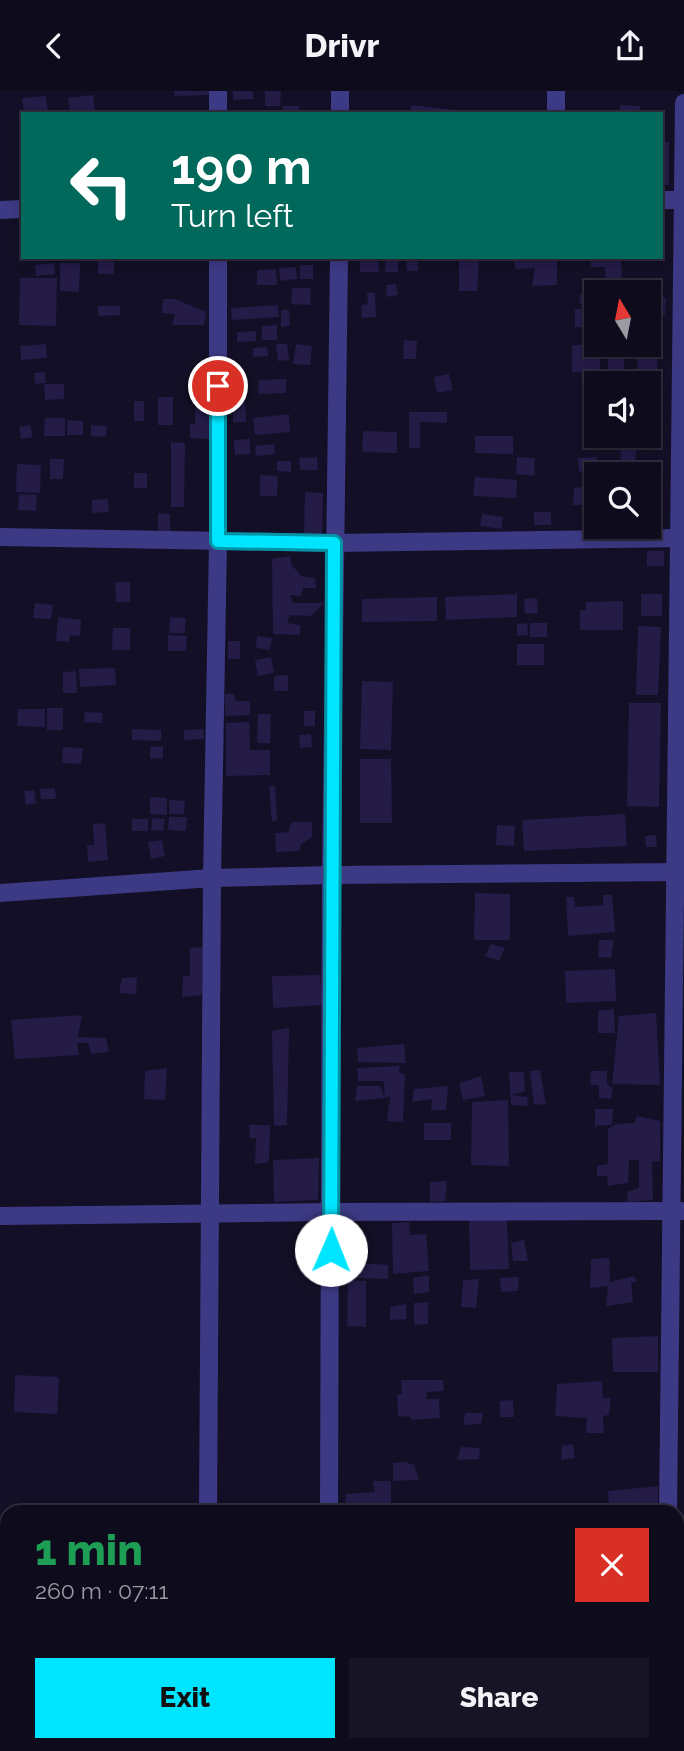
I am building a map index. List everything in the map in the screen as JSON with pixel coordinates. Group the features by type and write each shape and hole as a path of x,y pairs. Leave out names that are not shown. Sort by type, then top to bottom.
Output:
{"street":[{"path":"218,91 218,112"},
{"path":"340,91 340,112"},
{"path":"556,91 556,112"},
{"path":"668,1505 678,1211 684,103"},
{"path":"663,200 683,201"},
{"path":"0,210 21,209"},
{"path":"208,1505 212,878 218,541 218,259"},
{"path":"328,1505 331,875 339,259"},
{"path":"0,537 334,543 681,538"},
{"path":"0,893 212,878 680,872"},
{"path":"0,1216 678,1211"}],"building":[{"path":"174,91 209,91 209,95 174,96"},
{"path":"233,91 253,91 254,99 233,100"},
{"path":"265,91 281,91 280,106 265,106"},
{"path":"93,95 95,112 70,112 68,98"},
{"path":"46,96 48,112 24,112 22,98"},
{"path":"411,105 457,110 457,112 410,112"},
{"path":"620,105 640,106 640,112 620,112"},
{"path":"283,106 299,106 299,112 283,112"},
{"path":"663,142 669,142 669,185 663,185"},
{"path":"98,259 114,259 114,274 98,274"},
{"path":"360,259 378,259 379,272 360,272"},
{"path":"386,259 398,259 398,272 385,272"},
{"path":"418,259 418,271 407,271 406,260"},
{"path":"459,259 479,259 477,291 459,291"},
{"path":"514,259 557,259 557,285 532,286 535,268 515,269"},
{"path":"590,259 621,259 622,280 606,280 605,267 591,267"},
{"path":"54,263 55,274 36,276 35,265"},
{"path":"60,263 80,263 79,292 60,291"},
{"path":"300,265 313,265 313,279 300,279"},
{"path":"296,267 297,279 280,281 279,268"},
{"path":"276,269 277,285 257,285 257,270"},
{"path":"20,278 57,278 56,326 19,325"},
{"path":"396,284 398,295 387,297 386,285"},
{"path":"292,288 311,288 310,305 291,304"},
{"path":"367,293 375,293 376,317 362,318 361,305 368,304"},
{"path":"580,294 584,294 584,305 579,304"},
{"path":"662,298 666,298 665,315 662,315"},
{"path":"163,299 175,299 206,312 204,325 172,325 175,314 162,313"},
{"path":"278,305 279,317 232,320 231,308"},
{"path":"98,306 120,306 120,315 98,316"},
{"path":"575,309 584,309 584,327 575,327"},
{"path":"281,310 289,310 290,326 281,327"},
{"path":"277,325 277,340 262,340 262,326"},
{"path":"256,331 256,341 237,342 237,332"},
{"path":"404,340 417,341 416,359 403,359"},
{"path":"46,344 47,358 21,360 20,346"},
{"path":"276,344 287,344 289,360 278,361"},
{"path":"296,344 312,346 310,365 293,364"},
{"path":"572,345 584,345 584,357 600,357 600,371 572,372"},
{"path":"267,347 268,356 253,357 253,348"},
{"path":"608,357 624,357 624,371 608,371"},
{"path":"637,357 657,357 658,371 638,371"},
{"path":"45,372 46,383 35,384 34,373"},
{"path":"449,374 453,390 437,393 434,377"},
{"path":"286,379 286,393 259,394 258,380"},
{"path":"44,384 64,384 64,399 45,400"},
{"path":"196,394 211,394 210,439 190,438 190,424 195,424"},
{"path":"158,397 173,397 173,425 158,425"},
{"path":"233,397 245,397 246,422 233,422"},
{"path":"134,401 144,401 144,421 134,421"},
{"path":"409,412 447,412 447,423 420,422 420,448 409,448"},
{"path":"289,414 290,432 255,435 253,418"},
{"path":"45,418 65,418 65,436 44,436"},
{"path":"67,420 83,421 83,435 67,435"},
{"path":"30,425 33,437 21,439 19,427"},
{"path":"91,425 107,426 106,437 91,436"},
{"path":"363,431 397,432 397,453 362,452"},
{"path":"475,436 513,436 513,454 475,453"},
{"path":"250,439 250,454 235,455 234,440"},
{"path":"171,442 185,443 184,507 171,507"},
{"path":"274,444 275,454 256,456 255,446"},
{"path":"621,448 636,448 635,462 620,462"},
{"path":"317,457 318,470 300,470 299,458"},
{"path":"517,457 535,458 534,476 516,474"},
{"path":"597,457 597,462 584,462 584,472 579,472 578,458"},
{"path":"50,459 64,459 63,479 50,479"},
{"path":"277,461 291,461 291,472 277,471"},
{"path":"17,464 41,465 40,493 16,492"},
{"path":"134,473 147,473 147,488 134,488"},
{"path":"260,475 278,476 277,496 260,496"},
{"path":"475,477 517,480 516,498 473,496"},
{"path":"574,487 584,488 584,505 573,505"},
{"path":"305,492 323,493 322,534 304,534"},
{"path":"19,494 37,495 36,511 18,510"},
{"path":"108,499 109,512 92,513 92,500"},
{"path":"534,512 551,512 551,525 534,525"},
{"path":"158,513 170,514 170,533 158,532"},
{"path":"482,514 503,517 501,529 480,526"},
{"path":"647,551 664,551 664,566 647,566"},
{"path":"290,556 291,564 301,576 315,578 316,588 303,588 301,596 290,595 293,603 324,603 311,616 290,615 287,623 300,625 300,635 273,634 272,559"},
{"path":"115,582 130,582 130,602 116,602"},
{"path":"517,594 517,617 446,620 445,597"},
{"path":"641,594 662,594 662,616 641,616"},
{"path":"437,597 437,621 362,622 362,599"},
{"path":"537,598 538,613 525,614 524,599"},
{"path":"623,601 623,630 580,630 580,610 586,610 586,602"},
{"path":"35,603 53,605 51,619 33,618"},
{"path":"58,617 81,620 80,636 70,635 69,642 56,641"},
{"path":"170,617 186,618 185,633 169,633"},
{"path":"527,623 528,635 517,636 517,624"},
{"path":"530,623 547,623 547,637 530,637"},
{"path":"638,626 661,627 658,695 636,695"},
{"path":"113,628 130,628 130,650 112,650"},
{"path":"168,635 187,636 186,651 168,651"},
{"path":"257,636 272,638 270,650 256,648"},
{"path":"228,641 240,641 240,659 228,659"},
{"path":"517,644 544,644 544,665 517,665"},
{"path":"271,657 274,673 258,676 255,660"},
{"path":"115,668 116,685 80,687 79,669"},
{"path":"76,671 77,693 63,693 63,672"},
{"path":"288,675 288,691 274,691 274,676"},
{"path":"362,681 393,682 391,750 360,749"},
{"path":"225,694 234,694 236,701 250,701 250,715 225,716"},
{"path":"629,703 661,703 659,807 627,806"},
{"path":"47,708 63,708 63,730 47,730"},
{"path":"18,709 45,709 45,727 17,726"},
{"path":"304,711 315,711 315,726 304,726"},
{"path":"85,712 103,713 102,723 84,722"},
{"path":"258,714 271,714 270,743 257,743"},
{"path":"249,722 250,750 270,750 270,775 226,776 226,723"},
{"path":"132,729 161,730 161,741 132,740"},
{"path":"203,729 204,739 184,740 184,730"},
{"path":"311,734 312,747 300,748 299,735"},
{"path":"163,746 163,758 150,759 150,747"},
{"path":"63,747 83,748 81,764 62,763"},
{"path":"360,759 391,759 392,823 360,823"},
{"path":"269,786 275,786 277,820 272,822"},
{"path":"55,788 56,799 41,799 40,789"},
{"path":"34,790 36,803 26,805 24,791"},
{"path":"150,797 167,798 167,815 150,814"},
{"path":"169,800 185,801 184,814 169,814"},
{"path":"625,814 627,846 524,851 522,820"},
{"path":"169,817 187,817 186,831 168,830"},
{"path":"152,818 165,819 163,831 151,830"},
{"path":"132,819 148,819 148,831 132,831"},
{"path":"292,822 312,822 312,837 300,845 300,851 276,852 275,833 288,832"},
{"path":"105,823 108,860 88,862 87,845 94,845 93,824"},
{"path":"497,825 515,826 514,846 496,845"},
{"path":"656,835 657,847 646,847 645,836"},
{"path":"162,840 165,856 151,859 148,842"},
{"path":"475,893 510,894 510,940 474,940"},
{"path":"603,895 612,895 615,932 568,936 566,897 574,897 575,907 603,905"},
{"path":"599,940 614,940 611,958 598,957"},
{"path":"491,944 505,948 499,961 485,956"},
{"path":"203,947 202,995 182,997 183,976 190,976 190,948"},
{"path":"615,969 616,1001 566,1003 565,971"},
{"path":"320,975 323,1005 273,1008 272,976"},
{"path":"137,977 136,994 119,993 122,978"},
{"path":"614,1009 615,1033 598,1033 598,1011"},
{"path":"656,1013 660,1085 612,1084 619,1016"},
{"path":"82,1015 78,1037 106,1038 109,1052 91,1054 88,1043 77,1043 79,1055 15,1059 11,1020"},
{"path":"289,1028 287,1125 274,1126 272,1031"},
{"path":"404,1044 406,1063 358,1062 357,1048"},
{"path":"400,1066 399,1072 405,1075 403,1122 387,1121 390,1097 385,1098 384,1081 358,1081 357,1068"},
{"path":"167,1068 165,1100 144,1099 145,1071"},
{"path":"540,1070 546,1104 534,1105 530,1071"},
{"path":"591,1071 607,1071 607,1084 613,1089 611,1099 599,1098 599,1086 590,1084"},
{"path":"509,1072 524,1072 525,1091 512,1095 528,1097 527,1106 511,1105"},
{"path":"481,1076 485,1096 463,1100 459,1083"},
{"path":"357,1086 380,1086 385,1098 355,1101"},
{"path":"448,1086 446,1110 431,1110 432,1099 412,1102 414,1089"},
{"path":"508,1100 509,1166 471,1165 472,1102"},
{"path":"595,1109 613,1109 612,1125 595,1126"},
{"path":"637,1116 660,1121 660,1161 652,1162 653,1200 628,1202 627,1192 639,1188 639,1160 629,1160 628,1183 608,1186 607,1176 597,1176 597,1166 608,1164 608,1129 616,1124 634,1123"},
{"path":"424,1123 451,1123 451,1140 424,1140"},
{"path":"249,1125 270,1125 269,1162 255,1164 256,1138 250,1138"},
{"path":"319,1158 318,1200 274,1202 273,1160"},
{"path":"447,1181 445,1201 430,1202 430,1182"},
{"path":"507,1219 509,1269 470,1270 469,1220"},
{"path":"409,1222 410,1235 426,1234 429,1271 393,1274 392,1223"},
{"path":"524,1240 528,1261 513,1261 511,1243"},
{"path":"609,1258 610,1282 634,1276 637,1281 631,1283 633,1302 606,1306 608,1286 590,1288 591,1259"},
{"path":"360,1263 388,1265 388,1279 359,1278"},
{"path":"429,1275 429,1292 414,1294 413,1278"},
{"path":"519,1277 518,1291 501,1292 500,1278"},
{"path":"479,1279 476,1308 461,1307 463,1280"},
{"path":"348,1280 366,1281 366,1327 347,1326"},
{"path":"428,1302 428,1324 414,1325 414,1303"},
{"path":"406,1304 406,1319 390,1320 390,1307"},
{"path":"658,1336 658,1372 613,1372 612,1338"},
{"path":"15,1375 59,1377 57,1414 14,1412"},
{"path":"401,1380 443,1380 444,1391 427,1392 426,1399 439,1399 440,1418 411,1420 411,1417 398,1416 397,1395 402,1394"},
{"path":"602,1381 603,1398 611,1398 609,1415 603,1416 604,1433 586,1433 587,1418 555,1416 557,1384"},
{"path":"513,1400 514,1417 500,1417 500,1401"},
{"path":"465,1413 483,1413 481,1424 463,1425"},
{"path":"573,1444 575,1458 561,1460 562,1446"},
{"path":"461,1447 480,1448 479,1459 457,1460"},
{"path":"405,1462 414,1465 419,1480 393,1481 393,1463"},
{"path":"373,1481 391,1481 391,1505 345,1505 346,1494 375,1492"},
{"path":"658,1486 658,1505 609,1505 608,1491"}],"route":[{"path":"218,386 218,541 334,543 331,1250"}]}
